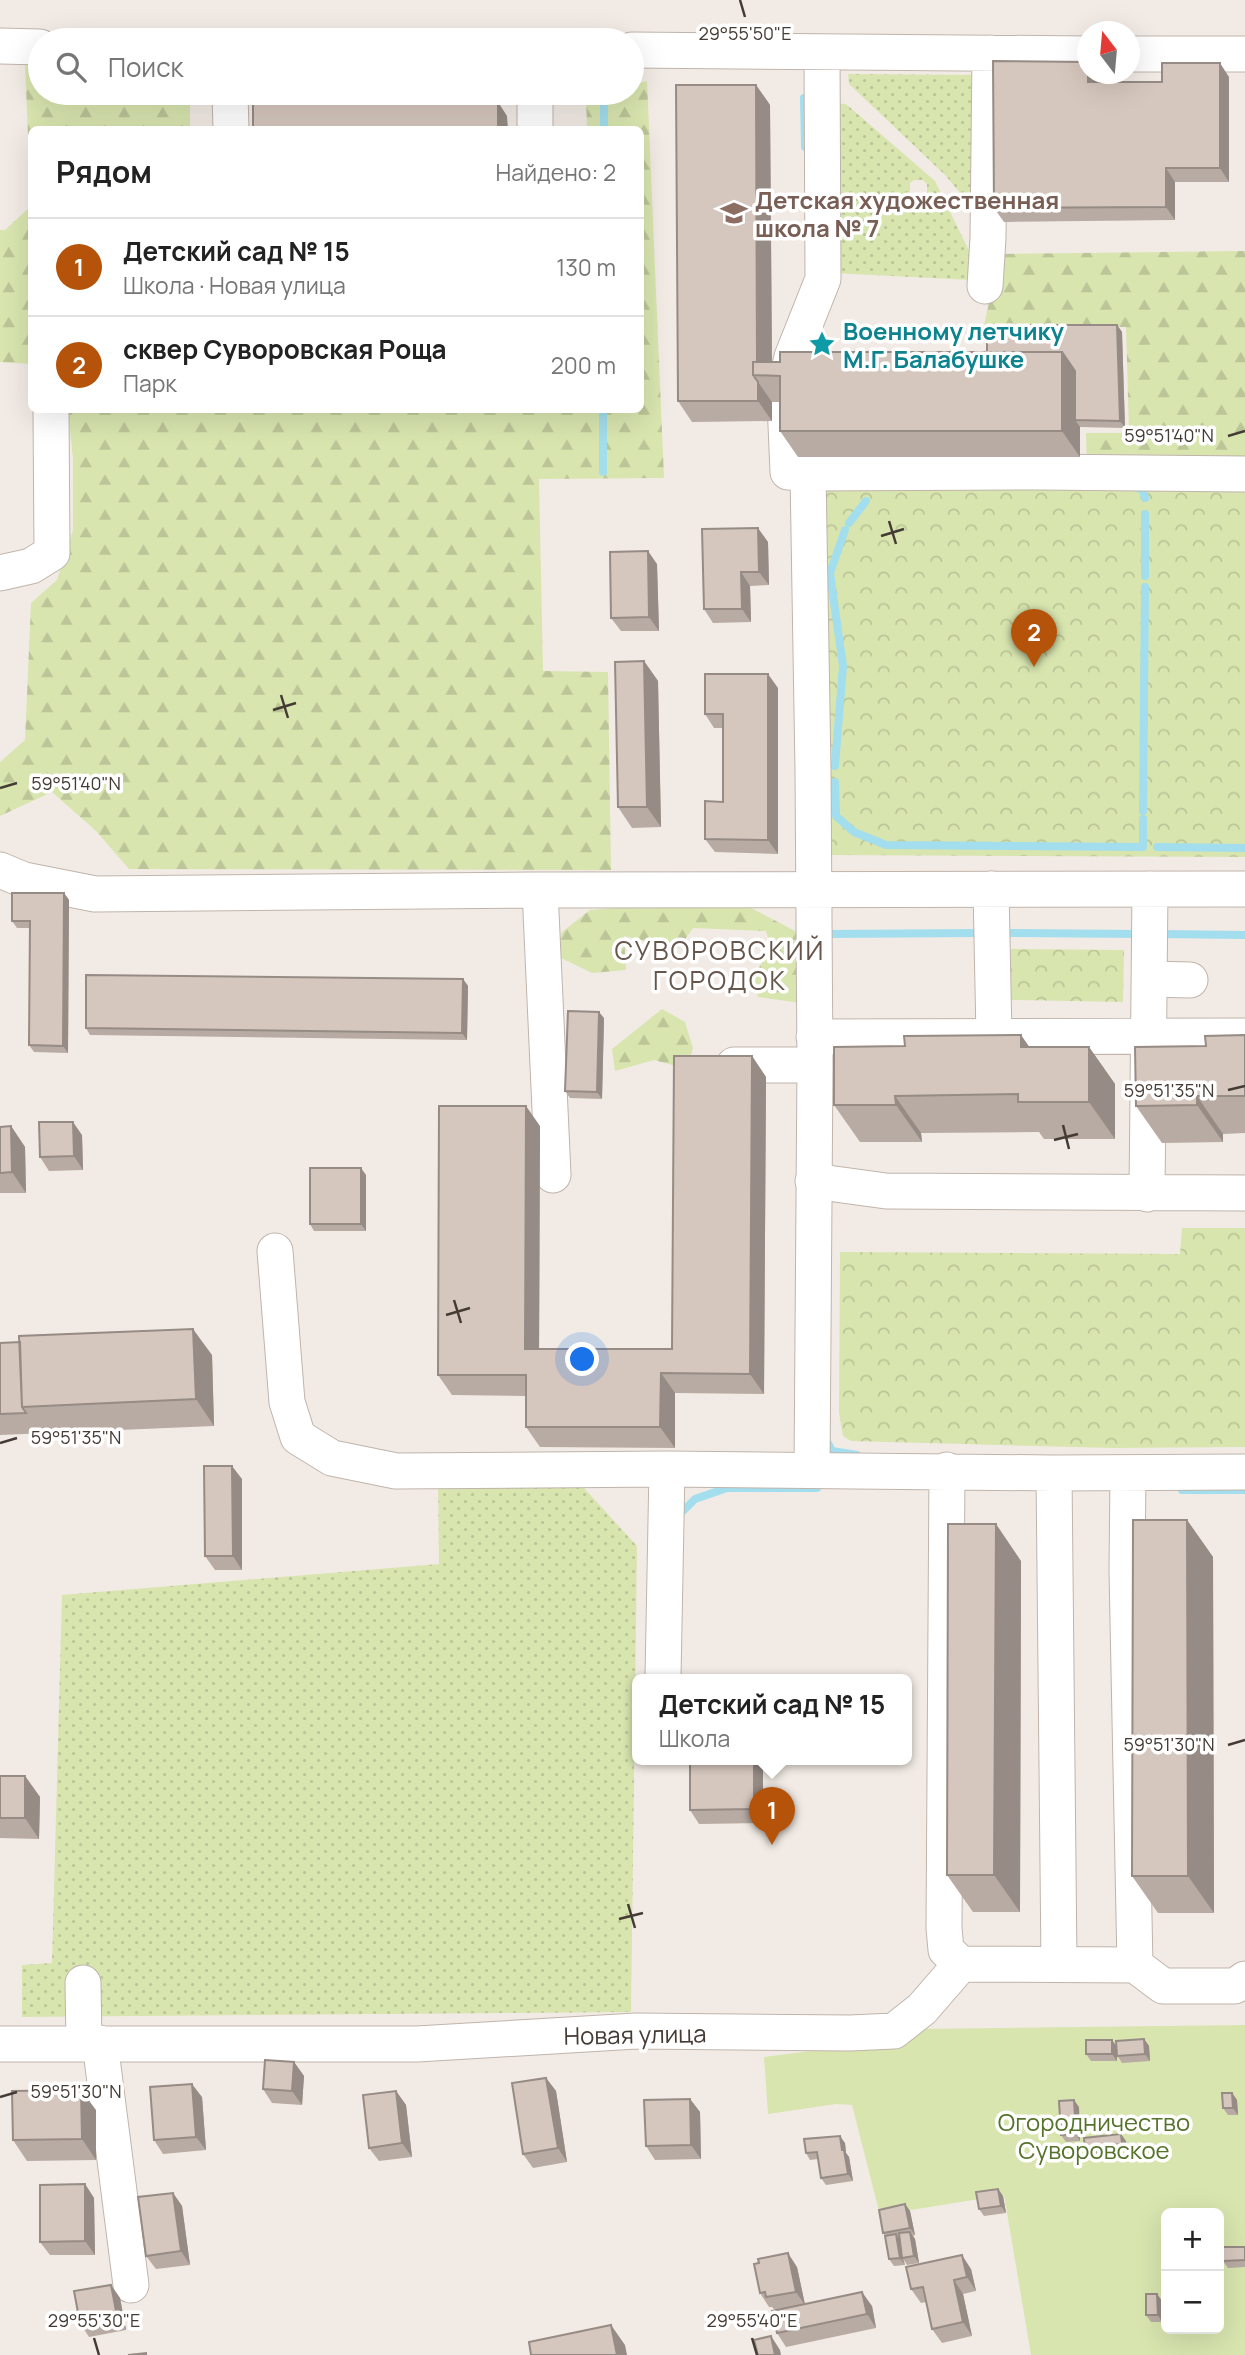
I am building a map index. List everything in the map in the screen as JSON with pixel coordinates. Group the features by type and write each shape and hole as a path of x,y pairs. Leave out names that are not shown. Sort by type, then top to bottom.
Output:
{"street":[{"path":"0,46 28,47"},
{"path":"644,50 1077,54"},
{"path":"822,52 823,279 792,357 785,395 788,472 1245,474"},
{"path":"985,286 990,53"},
{"path":"1140,54 1245,54"},
{"path":"230,105 231,126"},
{"path":"535,105 535,126"},
{"path":"0,573 31,566 52,553 51,413"},
{"path":"808,473 815,1051 812,1470"},
{"path":"0,870 24,880 95,894 1245,889"},
{"path":"991,889 1002,965 994,1036"},
{"path":"1147,1194 1150,889"},
{"path":"540,890 554,1175"},
{"path":"1149,979 1190,979"},
{"path":"734,1065 815,1051 994,1036 1245,1036"},
{"path":"813,1181 886,1191 1245,1193"},
{"path":"275,1251 287,1402 299,1437 332,1458 396,1471 667,1469 1245,1472"},
{"path":"663,1674 667,1469"},
{"path":"947,1470 946,1950 961,1964 1135,1965 1163,1986 1240,1982"},
{"path":"1054,1473 1059,1964"},
{"path":"1128,1473 1135,1965"},
{"name":"Новая улица","path":"0,2044 417,2044 636,2031 894,2031 922,2008 961,1964"},
{"path":"83,1983 131,2285"}],"green space":[{"path":"25,64 28,64 28,105 190,105 190,126 28,126 28,135"},
{"path":"848,74 979,75 982,212 970,205 946,176 849,84"},
{"path":"647,81 664,478 539,479 543,671 608,672 611,870 129,869 96,831 52,792 0,816 0,762 25,740 31,603 57,580 73,530 73,459 68,413 644,413 644,126 587,126 586,105 644,105 644,82"},
{"path":"832,103 846,104 935,181 978,269 971,280 833,273","holes":["923,180 927,184 927,194 924,198 914,198 910,194 910,183"]},
{"path":"28,209 28,364 0,362 0,230 5,230"},
{"path":"1245,251 1245,470 1087,470 1086,433 1129,433 1126,327 984,326 999,254"},
{"path":"817,478 1245,480 1245,857 827,855"},
{"path":"652,905 749,907 799,933 800,1003 758,997 753,978 771,947 766,931 693,928 679,948 660,953 641,940 624,936 626,970 592,973 555,955 562,932 590,910"},
{"path":"1011,949 1124,950 1123,1002 1011,1000"},
{"path":"662,1009 685,1022 693,1048 687,1069 654,1060 615,1071 612,1049"},
{"path":"1182,1228 1245,1228 1245,1447 1113,1448 851,1441 843,1436 839,1413 840,1252 1180,1254"},
{"path":"438,1480 584,1488 637,1546 635,1674 632,1674 632,1765 634,1765 631,2012 22,2017 22,1965 52,1963 62,1595 439,1564"},
{"name":"Огородничество Суворовское","path":"1245,2025 1245,2355 1031,2355 1004,2195 880,2215 852,2105 836,2104 768,2114 764,2057 889,2041 915,2029"}],"building":[{"path":"993,61 1077,62 1077,84 1162,82 1162,63 1220,63 1220,168 1166,168 1166,207 994,208"},
{"path":"676,85 756,85 757,362 753,362 753,375 758,382 758,401 678,401"},
{"path":"253,105 498,105 498,126 253,126"},
{"path":"987,325 1117,325 1120,421 1075,420 1075,371 1062,352 987,352"},
{"path":"780,352 1062,352 1062,431 780,431 780,376 753,375 753,362 780,362"},
{"path":"758,528 759,572 741,572 742,609 704,609 702,529"},
{"path":"648,551 649,617 611,618 610,552"},
{"path":"644,661 647,807 618,807 615,662"},
{"path":"705,674 768,674 768,840 705,839 705,801 723,802 723,714 705,714"},
{"path":"12,893 64,893 63,1046 29,1045 30,921 12,921"},
{"path":"86,975 463,979 462,1033 86,1028"},
{"path":"568,1011 599,1012 597,1092 565,1091"},
{"path":"1021,1035 1021,1047 1089,1047 1089,1102 1018,1102 1018,1094 895,1096 896,1105 834,1105 834,1047 905,1046 904,1036"},
{"path":"1245,1035 1245,1096 1197,1096 1197,1105 1136,1106 1135,1047 1206,1046 1205,1036"},
{"path":"674,1056 752,1056 750,1374 661,1373 660,1427 526,1427 526,1375 438,1375 439,1106 526,1106 525,1349 672,1349"},
{"path":"39,1122 73,1122 74,1156 40,1157"},
{"path":"11,1126 12,1172 0,1173 0,1127"},
{"path":"310,1168 361,1168 361,1224 310,1224"},
{"path":"193,1329 196,1399 22,1407 19,1336"},
{"path":"20,1342 22,1407 26,1413 0,1414 0,1343"},
{"path":"204,1466 232,1466 233,1556 205,1556"},
{"path":"1133,1520 1187,1520 1188,1876 1132,1876"},
{"path":"948,1524 996,1524 994,1875 947,1875"},
{"path":"690,1765 754,1765 754,1809 690,1810"},
{"path":"0,1776 25,1776 25,1818 0,1818"},
{"path":"1144,2039 1145,2054 1117,2056 1116,2041"},
{"path":"1086,2040 1112,2040 1112,2054 1086,2054"},
{"path":"265,2060 294,2062 292,2091 263,2089"},
{"path":"546,2078 558,2148 523,2154 512,2083"},
{"path":"192,2084 196,2137 154,2140 150,2087"},
{"path":"81,2090 82,2139 13,2140 12,2091"},
{"path":"396,2091 402,2143 369,2148 363,2095"},
{"path":"1222,2093 1232,2093 1233,2108 1223,2108"},
{"path":"690,2099 691,2145 646,2146 644,2100"},
{"path":"1074,2100 1076,2134 1061,2135 1059,2101"},
{"path":"1121,2134 1122,2144 1085,2148 1084,2138"},
{"path":"840,2136 848,2174 821,2178 817,2152 806,2153 804,2139"},
{"path":"85,2184 85,2241 40,2242 40,2185"},
{"path":"998,2189 1001,2206 979,2209 976,2192"},
{"path":"173,2193 181,2251 146,2256 138,2197"},
{"path":"905,2204 910,2228 883,2233 879,2210"},
{"path":"910,2232 914,2256 902,2258 899,2233"},
{"path":"896,2234 900,2258 889,2259 885,2236"},
{"path":"1224,2247 1245,2247 1245,2260 1224,2261"},
{"path":"788,2253 796,2292 766,2297 765,2292 760,2293 754,2264 759,2263 758,2259"},
{"path":"962,2255 967,2277 954,2280 963,2322 932,2329 923,2287 911,2289 906,2267"},
{"path":"111,2285 117,2316 80,2323 74,2291"},
{"path":"862,2292 867,2314 777,2333 772,2311"},
{"path":"1146,2294 1157,2294 1158,2315 1146,2315"},
{"path":"611,2325 617,2355 531,2355 529,2342"},
{"path":"771,2336 775,2355 758,2355 754,2340"}],"waterway":[{"path":"804,98 805,147"},
{"path":"604,105 604,126"},
{"path":"603,413 603,472"},
{"path":"1137,488 1143,490 1145,498"},
{"path":"849,523 866,501"},
{"path":"1145,514 1145,576"},
{"path":"835,766 843,666 830,573 845,530"},
{"path":"1143,811 1145,587"},
{"path":"835,782 836,816 854,832 886,845 1143,847 1143,819"},
{"path":"1157,847 1245,848"},
{"path":"824,934 981,933"},
{"path":"1005,933 1138,934"},
{"path":"1162,934 1245,935"},
{"path":"825,1438 832,1451 857,1455"},
{"path":"683,1511 695,1499 727,1488 817,1488"},
{"path":"1182,1490 1243,1490"}],"place":[{"name":"Детская художественная школа № 7","path":"734,213"},
{"name":"Военному летчику М.Г. Балабушке","path":"822,344"},
{"name":"сквер Суворовская Роща","path":"1034,667"},
{"name":"Детский сад № 15","path":"772,1845"}],"district":[{"name":"СУВОРОВСКИЙ ГОРОДОК","path":"720,965"}]}
